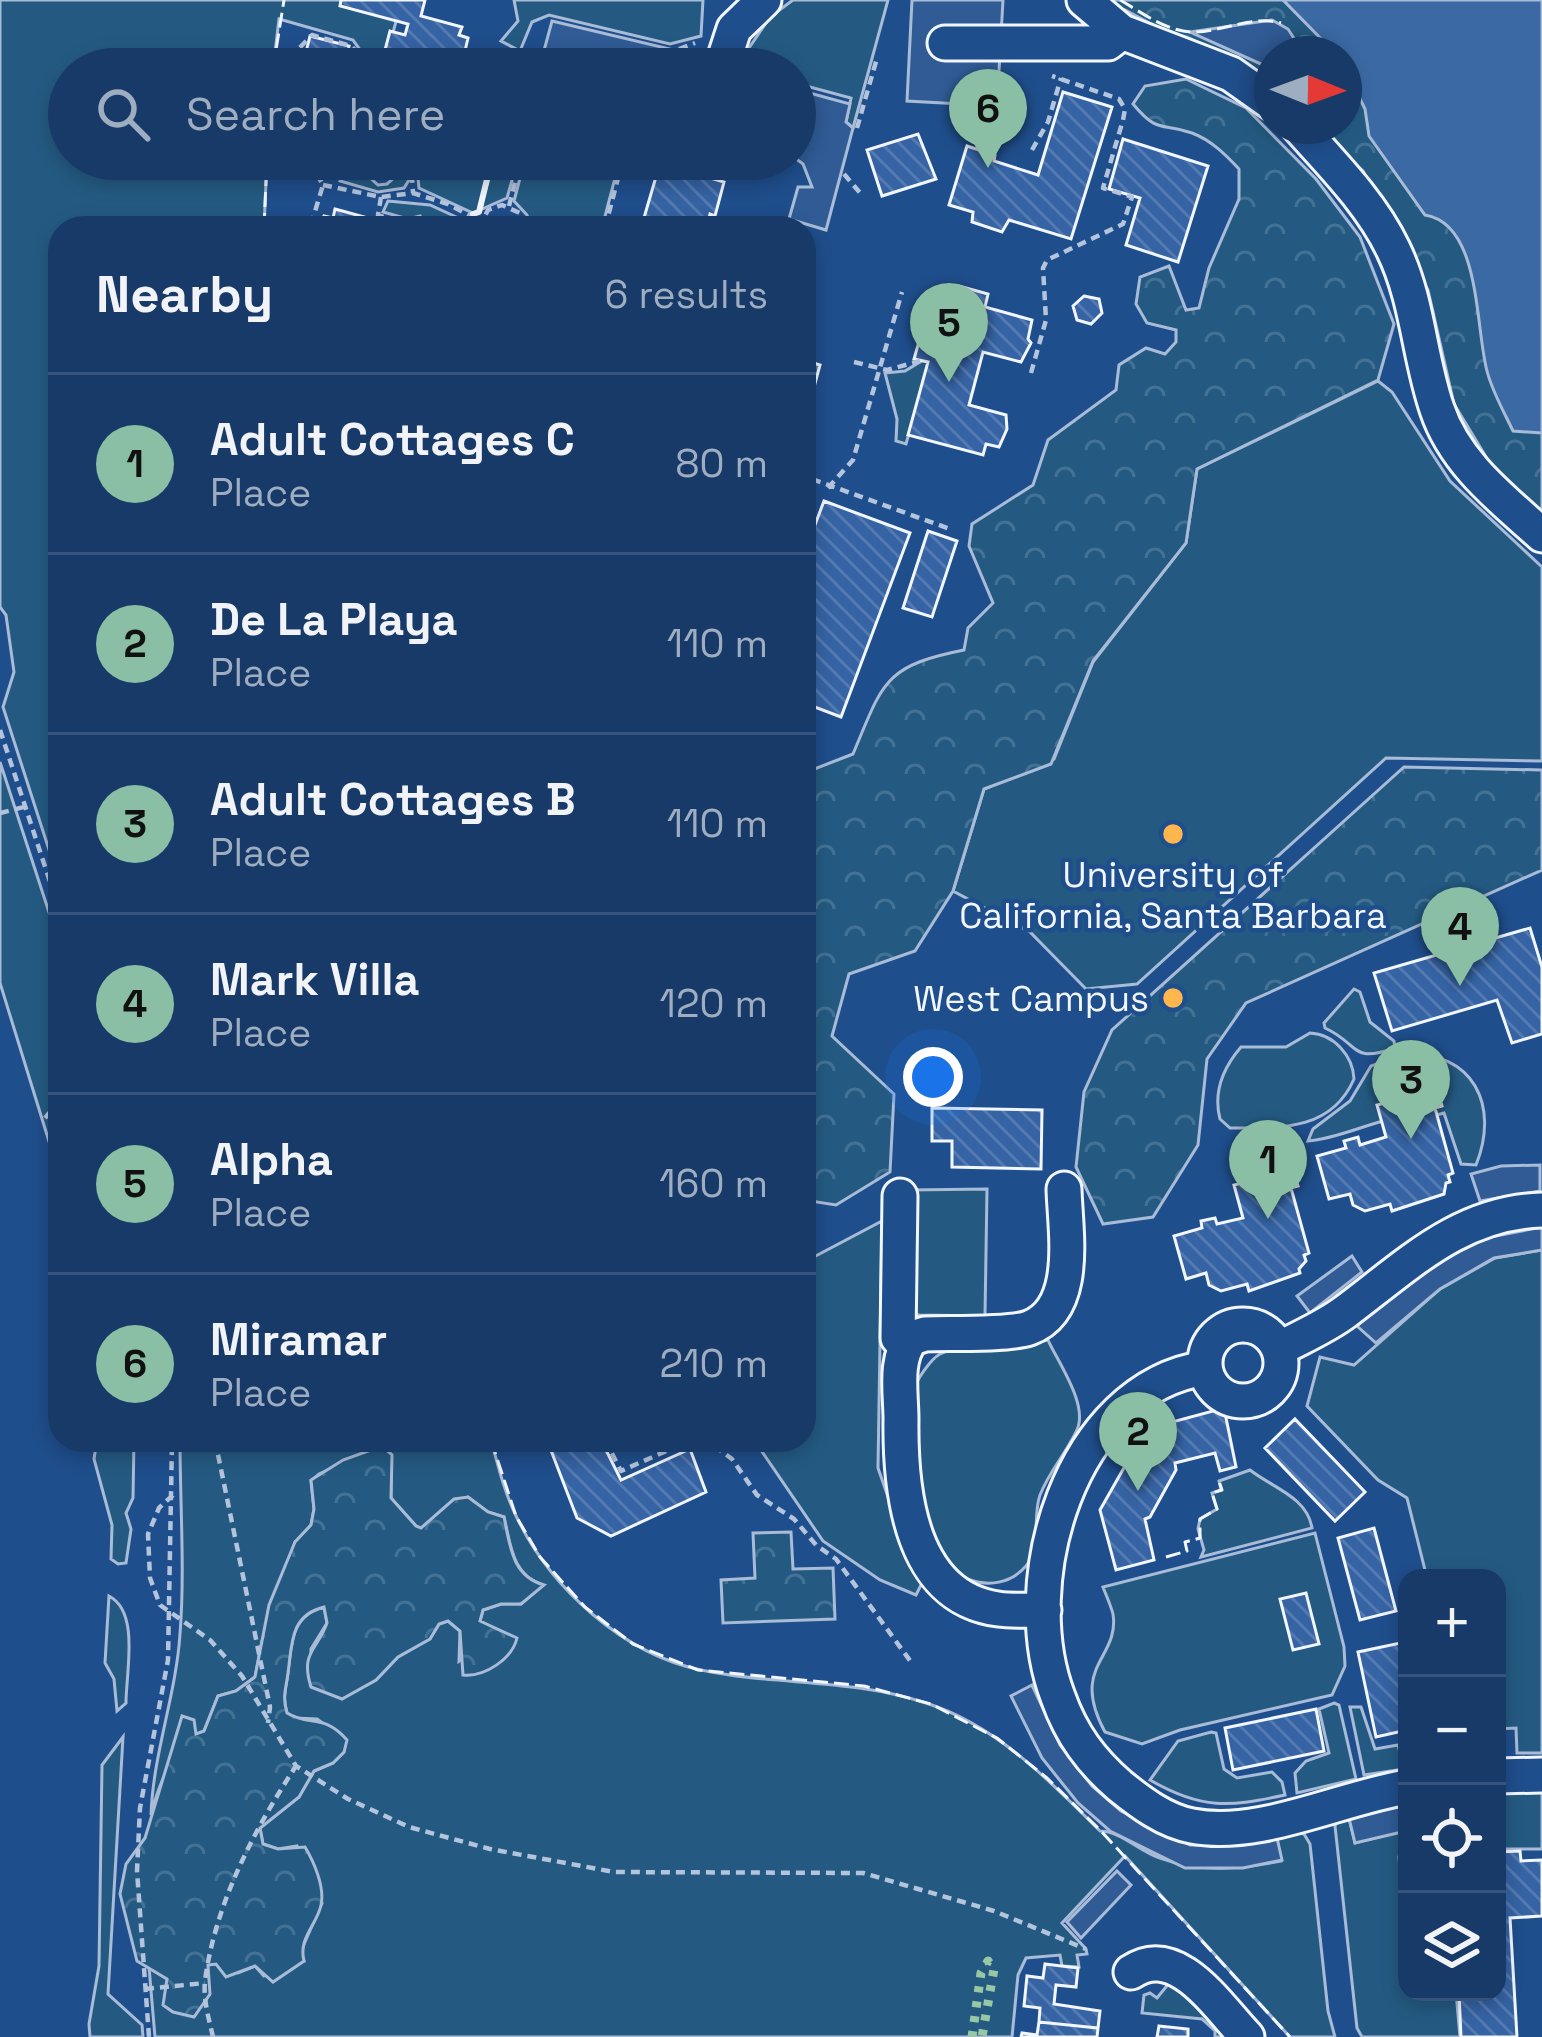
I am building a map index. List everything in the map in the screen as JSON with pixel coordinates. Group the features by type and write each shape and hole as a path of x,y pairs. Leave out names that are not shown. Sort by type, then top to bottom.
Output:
{"street":[{"path":"728,48 734,29 764,0"},
{"path":"1084,0 1122,32 1231,74 1254,90"},
{"path":"944,43 1108,43 1122,32"},
{"path":"1313,144 1373,216 1393,249 1448,435 1489,488 1542,535"},
{"path":"1044,1610 994,1609 963,1596 940,1579 920,1547 900,1471 901,1357 912,1338 925,1334 1028,1329 1047,1316 1066,1277 1064,1189"},
{"path":"900,1196 898,1338 905,1346"},
{"path":"1280,1349 1340,1316 1435,1242 1482,1219 1542,1210"},
{"path":"1252,1325 1264,1330 1280,1349 1280,1375 1253,1401 1240,1402 1217,1391 1205,1368 1210,1344 1228,1328 1252,1325"},
{"path":"1205,1368 1173,1378 1126,1405 1092,1440 1058,1511 1044,1610 1056,1694 1075,1736 1094,1764 1143,1804 1185,1825 1238,1828 1398,1789"},
{"path":"1506,1776 1542,1775"},
{"path":"1131,1972 1157,1962 1186,1973 1247,2037"}],"path":[{"path":"299,48 312,35 353,48"},
{"path":"857,128 877,58"},
{"path":"1031,373 1046,320 1043,268 1047,260 1123,224 1132,197 1102,188 1124,120 1120,99 1048,76"},
{"path":"1032,150 1048,122 1060,78"},
{"path":"844,174 861,194"},
{"path":"314,216 320,180"},
{"path":"412,180 413,193"},
{"path":"509,206 516,180"},
{"path":"608,216 618,180"},
{"path":"323,185 381,197 413,193 448,204 466,216"},
{"path":"380,216 381,197"},
{"path":"487,216 495,206 509,206 523,216"},
{"path":"828,488 854,460 902,292"},
{"path":"854,362 881,369 904,368 920,361"},
{"path":"816,481 950,529"},
{"path":"0,730 48,877"},
{"path":"0,813 24,807"},
{"path":"45,1118 48,1114"},
{"path":"149,2037 137,1910 140,1808 165,1679 172,1452"},
{"path":"217,1452 269,1707 268,1724"},
{"path":"611,1452 621,1471 664,1452"},
{"path":"723,1452 757,1495 794,1520 836,1559 911,1662"},
{"path":"173,1496 167,1497 153,1521 146,1555 160,1605 210,1640 242,1676 296,1766 348,1799 409,1827 490,1849 614,1872 863,1873 994,1911 1086,1949"},
{"path":"213,2037 205,1983 221,1916 262,1817 296,1766"},
{"path":"145,1990 205,1983"}],"green space":[{"path":"0,0 345,0 397,18 389,48 359,48 353,40 279,19 276,48 48,48 48,180 266,180 265,216 48,216 48,847 3,707 14,672 6,615 0,607"},
{"path":"514,0 703,0 701,36 670,44 549,15 532,22 521,48 514,48 501,41 518,21"},
{"path":"793,0 888,0 853,128 846,122 851,98 816,89 816,48 749,48 770,17"},
{"path":"1093,0 1542,0 1542,517 1497,475 1454,404 1428,290 1363,171 1333,144 1362,144 1362,36 1254,36 1254,79 1125,10 1096,5"},
{"path":"1186,79 1246,108 1254,116 1254,144 1281,144 1316,179 1360,237 1394,324 1378,380 1197,469 1186,543 1093,661 1051,764 984,789 953,891 915,951 849,974 832,1036 894,1094 890,1172 836,1205 816,1202 816,768 853,754 880,694 901,671 964,650 968,628 993,603 969,546 972,524 1033,485 1048,440 1116,390 1119,365 1146,348 1165,354 1176,342 1176,330 1147,323 1136,304 1140,277 1169,266 1186,310 1199,308 1209,268 1239,199 1239,169 1223,153 1192,133 1155,124 1133,104 1145,86"},
{"path":"372,180 387,184 409,180 404,188 378,192 340,181"},
{"path":"418,180 487,180 481,206 488,180 512,180 507,198 473,213 419,188"},
{"path":"520,180 615,180 605,216 527,216 514,201"},
{"path":"388,201 430,205 454,216 397,216 383,212"},
{"path":"925,359 930,361 906,444 896,441 897,419 885,373 905,371"},
{"path":"1378,381 1392,392 1450,481 1542,567 1542,761 1386,758 1137,984 1086,989 1030,932 953,891 984,789 1054,759 1093,662 1186,543 1197,469"},
{"path":"0,762 48,909 48,1138 0,983"},
{"path":"1404,767 1542,770 1542,870 1246,1003 1207,1059 1198,1145 1153,1217 1103,1224 1076,1167 1084,1092 1112,1030"},
{"path":"1354,989 1360,992 1370,1022 1394,1041 1395,1048 1362,1053 1325,1028 1324,1023"},
{"path":"1310,1033 1334,1042 1353,1070 1354,1079 1332,1109 1284,1126 1230,1128 1220,1119 1221,1081 1241,1047 1286,1047"},
{"path":"1405,1054 1448,1062 1475,1086 1485,1122 1476,1165 1461,1164 1444,1113 1394,1119 1308,1141 1313,1129 1350,1101 1371,1066"},
{"path":"987,1189 985,1316 919,1315 906,1309 909,1190"},
{"path":"882,1221 878,1468 904,1543 925,1577 916,1595 880,1580 823,1541 762,1452 816,1452 816,1256"},
{"path":"1542,1250 1542,1753 1517,1753 1516,1728 1506,1729 1506,1569 1425,1569 1407,1498 1378,1480 1307,1406 1320,1357 1354,1365 1440,1289 1495,1258"},
{"path":"1048,1340 1076,1398 1076,1432 1040,1495 1034,1550 1026,1566 999,1582 969,1580 941,1563 924,1536 915,1386 932,1360 952,1349 993,1341"},
{"path":"95,1452 134,1452 126,1563 111,1559 112,1525"},
{"path":"180,1452 368,1452 311,1481 311,1525 295,1542 255,1677 236,1691 218,1696 204,1731 184,1746 169,1767 151,1815 180,1634"},
{"path":"365,1452 389,1452 391,1498 421,1528 454,1499 468,1497 504,1517 519,1567 544,1585 521,1604 483,1610 480,1621 517,1638 510,1653 488,1670 463,1675 460,1631 448,1621 439,1624 430,1639 398,1657 376,1680 342,1699 311,1687 307,1666 327,1623 324,1607 305,1617 292,1641 287,1713 331,1726 347,1740 344,1752 314,1771 299,1797 260,1828 263,1844 278,1849 305,1847 318,1875 321,1905 306,1938 304,1961 273,1982 255,1966 226,1977 216,1964 208,1965 210,1994 194,2017 173,2012 163,2005 167,1979 137,1961 120,1894 126,1864 145,1838 182,1716 194,1720 196,1734 204,1731 218,1696 236,1691 255,1677 269,1605 295,1542 311,1525 311,1480"},
{"path":"388,1452 494,1452 513,1509 549,1569 617,1633 672,1662 701,1670 898,1695 952,1713 1020,1756 1100,1831 1175,1863 1220,1868 1281,1861 1277,1838 1289,1831 1304,1834 1310,1844 1328,2011 1335,2037 1290,2037 1125,1856 1062,1923 1086,1949 1087,1954 1077,1955 1079,1967 1062,1966 1060,1955 1026,1958 1018,1975 1012,2037 155,2037 149,1967 209,1994 207,1965 238,1973 255,1966 264,1976 304,1961 301,1951 322,1903 297,1846 278,1849 263,1844 260,1828 299,1797 314,1771 344,1752 346,1740 317,1719 287,1713 292,1642 305,1617 324,1607 327,1623 311,1649 311,1686 342,1698 376,1680 398,1657 430,1639 439,1624 448,1621 460,1631 459,1661 498,1631 480,1621 483,1610 521,1604 543,1585 519,1567 504,1517 468,1497 421,1529 416,1526 391,1498"},
{"path":"1250,1470 1296,1501 1312,1528 1201,1557 1204,1550 1198,1529 1200,1519 1217,1509 1212,1493 1221,1490 1219,1481"},
{"path":"791,1532 793,1569 833,1568 835,1619 723,1623 721,1580 755,1578 753,1533"},
{"path":"1315,1533 1344,1647 1345,1666 1332,1695 1180,1730 1142,1744 1105,1732 1092,1692 1113,1629 1103,1587"},
{"path":"109,1596 119,1604 128,1629 126,1703 117,1711 114,1679 105,1663"},
{"path":"1339,1705 1356,1779 1297,1793 1295,1773 1306,1761 1329,1753 1319,1709"},
{"path":"1350,1707 1361,1707 1375,1749 1398,1745 1398,1770 1364,1775"},
{"path":"1216,1733 1224,1769 1237,1778 1272,1772 1282,1782 1285,1795 1216,1803 1185,1797 1150,1780 1178,1741"},
{"path":"123,1737 108,1994 142,2025 143,2037 90,2037 99,1966 102,1765"},
{"path":"1542,1790 1542,1849 1506,1849 1506,1791"},
{"path":"1349,1818 1355,1843 1398,1832 1398,2001 1457,2001 1460,2037 1362,2037 1357,2028 1335,1826 1338,1819"},
{"path":"1170,1982 1180,1985 1226,2037 1215,2037 1202,2019 1142,2013 1144,1995 1157,1998"}],"shaded area":[{"path":"912,0 1003,0 997,106 907,101"},
{"path":"1283,0 1542,0 1542,433 1513,431 1495,394 1472,280 1457,237 1443,222 1425,215 1369,136 1362,103 1362,36 1318,36"},
{"path":"1272,20 1292,36 1254,36 1254,61 1190,32"},
{"path":"552,21 666,48 545,48"},
{"path":"816,95 850,104 846,122 853,128 826,230 816,227 816,216 790,216 798,187 812,187 809,180 816,180"},
{"path":"1540,1165 1540,1191 1480,1201 1471,1174 1501,1166"},
{"path":"1542,1227 1542,1250 1494,1258 1440,1289 1376,1343 1357,1326 1393,1291 1452,1250 1475,1240"},
{"path":"1352,1256 1362,1272 1310,1313 1297,1296"},
{"path":"1032,1685 1060,1745 1092,1786 1121,1811 1190,1845 1241,1845 1277,1838 1282,1860 1243,1868 1185,1868 1110,1831 1078,1803 1042,1758 1011,1696"},
{"path":"1398,1807 1398,1833 1355,1843 1349,1818"},
{"path":"1117,1871 1131,1885 1081,1938 1067,1922"}],"building":[{"path":"341,0 425,0 421,16 462,27 459,35 468,38 466,48 386,48 390,31 405,35 408,24 340,6"},
{"path":"310,36 349,46 349,48 307,48"},
{"path":"1063,92 1112,107 1071,239 1009,220 1002,232 972,222 973,212 949,205 967,146 995,155 994,161 1038,175"},
{"path":"918,134 936,179 882,196 867,150"},
{"path":"1123,139 1208,166 1178,262 1126,245 1140,198 1109,189"},
{"path":"655,180 724,182 715,216 645,216"},
{"path":"335,209 361,216 333,216"},
{"path":"959,286 988,294 985,307 1032,320 1031,343 1021,362 983,352 969,405 1006,415 1007,429 999,447 986,444 983,455 908,435 928,362 914,359 920,338 934,341 946,296 955,299"},
{"path":"1084,296 1099,299 1102,313 1091,324 1077,320 1073,306"},
{"path":"824,501 910,533 841,717 816,708 816,522"},
{"path":"928,531 957,541 932,617 903,608"},
{"path":"1530,928 1542,967 1542,1034 1512,1043 1497,1000 1392,1031 1374,973"},
{"path":"1423,1065 1430,1094 1438,1092 1442,1106 1435,1108 1453,1173 1448,1175 1444,1194 1392,1211 1390,1204 1365,1211 1353,1205 1350,1194 1329,1199 1317,1156 1346,1148 1344,1141 1358,1137 1360,1145 1386,1137 1377,1105 1385,1103 1379,1080"},
{"path":"932,1108 1042,1110 1041,1169 952,1167 952,1141 932,1141"},
{"path":"1279,1145 1287,1174 1294,1172 1298,1186 1291,1188 1309,1253 1304,1255 1300,1273 1249,1291 1247,1284 1221,1291 1209,1285 1206,1273 1186,1279 1174,1236 1202,1228 1201,1221 1215,1218 1217,1224 1243,1218 1234,1185 1242,1183 1235,1160"},
{"path":"1224,1408 1236,1467 1220,1471 1215,1453 1175,1463 1176,1470 1145,1519 1154,1560 1116,1570 1100,1510 1146,1429"},
{"path":"1295,1419 1365,1492 1335,1521 1265,1448"},
{"path":"552,1452 607,1452 621,1480 691,1452 706,1492 611,1536 577,1518"},
{"path":"1374,1528 1396,1611 1360,1620 1338,1538"},
{"path":"1306,1593 1319,1644 1293,1650 1280,1599"},
{"path":"1398,1643 1398,1732 1376,1737 1358,1652"},
{"path":"1316,1709 1324,1751 1233,1770 1225,1728"},
{"path":"1520,1851 1521,1861 1542,1860 1542,1916 1510,1918 1517,2037 1461,2037 1459,2001 1506,2001 1506,1852"},
{"path":"1045,1964 1078,1968 1076,1987 1056,1985 1054,2004 1100,2011 1098,2028 1039,2022 1040,2008 1024,2006 1027,1976 1043,1978"},
{"path":"1039,2022 1098,2028 1097,2037 1021,2037 1022,2033 1037,2035"},
{"path":"1159,2026 1188,2029 1188,2037 1157,2037"}],"hedge":[{"path":"972,2037 981,1973 988,1961 994,1969 982,2037"}],"fence":[{"path":"276,48 284,0"},
{"path":"1120,0 1183,31 1259,21 1281,23"},
{"path":"265,216 266,180"},
{"path":"495,1452 516,1516 540,1557 585,1607 633,1644 698,1670 864,1686 931,1704 997,1738 1101,1831 1290,2037"},
{"path":"1166,1557 1187,1551 1185,1542 1200,1538 1200,1519 1217,1509 1212,1493 1222,1490 1219,1481"}],"wall":[{"path":"473,214 479,212 487,180"}],"place":[{"name":"Miramar","path":"988,168"},
{"name":"Alpha","path":"949,382"},
{"name":"University of California, Santa Barbara","path":"1173,834"},
{"name":"Mark Villa","path":"1460,986"},
{"name":"West Campus","path":"1173,998"},
{"name":"Adult Cottages B","path":"1411,1139"},
{"name":"Adult Cottages C","path":"1268,1219"},
{"name":"De La Playa","path":"1138,1491"}]}
